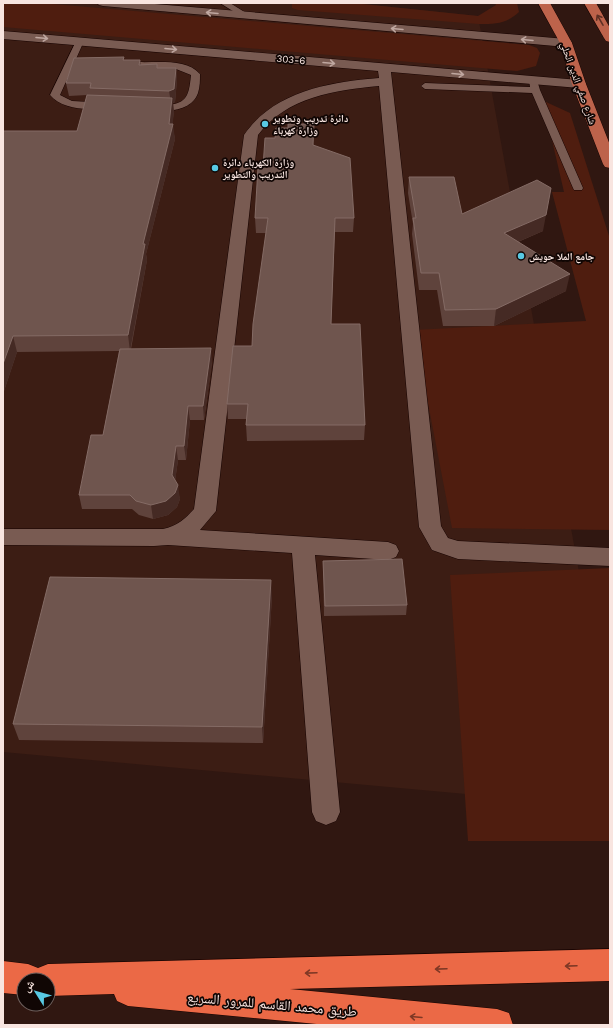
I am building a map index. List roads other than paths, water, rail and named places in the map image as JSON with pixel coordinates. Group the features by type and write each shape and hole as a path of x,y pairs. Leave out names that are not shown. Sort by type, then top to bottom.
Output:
{"highway":[{"path":"56,981 610,965"},
{"path":"3,977 16,979"},
{"name":"طريق محمد القاسم للمرور السريع","path":"56,982 497,1025"}],"main road":[{"name":"شارع صفي الدين الحلي","path":"544,3 566,43 579,84 610,164"},
{"path":"590,3 610,38"}],"street":[{"path":"103,3 247,16 274,13 566,43"},
{"name":"303-6","path":"3,35 80,41 384,74 534,85 579,84"},
{"path":"170,536 192,527 205,511 251,135 257,125 287,105 307,96 384,74 430,527 440,544 458,550 610,557"},
{"path":"3,536 154,538 170,536 388,551"},
{"path":"303,545 326,812"}],"lane":[{"path":"224,3 247,16"},
{"path":"80,41 74,62 55,95 58,100 69,104 117,106"},
{"path":"130,65 175,66 190,69 196,74 193,95 184,104 172,108 140,107"},
{"path":"425,86 534,85 578,188"}],"place":[{"name":"دائرة تدريب وتطوير وزارة كهرباء","path":"265,124"},
{"name":"وزارة الكهرباء دائرة التدريب والتطوير","path":"215,168"},
{"name":"جامع الملا حويش","path":"521,256"}]}
